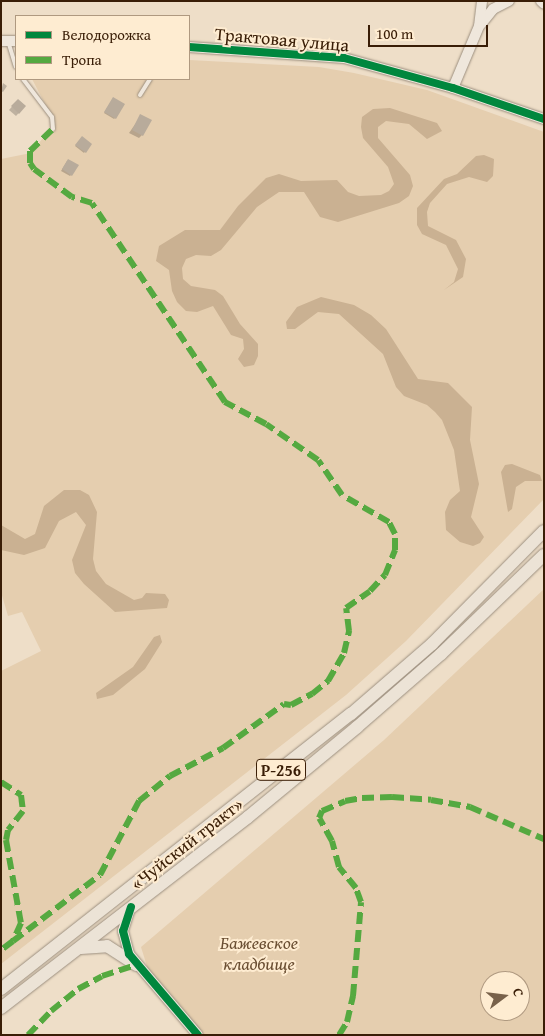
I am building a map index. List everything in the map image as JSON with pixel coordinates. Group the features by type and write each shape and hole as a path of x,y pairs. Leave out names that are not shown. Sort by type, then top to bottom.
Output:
{"highway":[{"name":"«Чуйский тракт»","path":"1,989 351,714 439,637 544,531"},
{"name":"«Чуйский тракт»","path":"1,1008 248,817 357,727 441,654 544,555"},
{"path":"74,951 102,945 136,965"}],"street":[{"path":"453,88 479,26 482,1"},
{"path":"479,26 493,9 509,1"},
{"path":"541,1 544,4"},
{"name":"Трактовая улица","path":"190,47 344,58 453,88 544,119"},
{"path":"131,907 123,936 136,965 198,1035"}],"lane":[{"path":"8,41 15,64"},
{"path":"24,80 52,117 53,129"},
{"path":"140,95 149,80"}],"green space":[{"path":"190,60 319,67 354,73 427,90 544,132 544,499 406,641 346,695 1,964 1,671 41,651 22,612 8,616 1,592 1,159 31,153 55,123 33,80 190,80"},
{"name":"Бажевское кладбище","path":"544,589 544,1035 202,1035 150,976 141,947 384,740"}],"shaded area":[{"path":"390,108 437,123 442,131 427,139 409,124 386,121 378,127 378,138 410,175 413,186 409,196 399,203 338,222 320,217 304,192 279,192 257,207 221,250 211,256 196,255 186,259 182,268 183,279 191,286 215,290 223,296 240,324 258,344 258,356 254,365 244,367 238,359 244,349 243,339 231,335 213,306 197,312 186,311 177,302 172,291 169,270 156,261 159,246 185,230 220,230 238,206 266,178 279,174 301,181 337,180 348,192 359,196 381,195 389,191 394,184 388,167 363,138 361,127 362,117 373,109"},
{"path":"484,155 494,159 493,176 487,182 469,177 447,184 430,203 427,212 428,226 456,240 466,259 463,277 444,290 454,282 458,269 446,245 422,234 417,225 417,208 444,179 457,174 476,156"},
{"path":"321,297 354,305 371,315 386,329 418,379 448,383 472,407 470,440 479,484 471,517 484,537 480,543 473,546 460,542 446,530 445,512 450,500 460,491 454,450 442,420 435,412 427,405 404,396 396,387 383,354 339,314 318,312 295,329 287,329 286,322 297,307"},
{"path":"512,464 540,475 542,481 525,481 516,487 512,509 508,512 501,472 505,465"},
{"path":"64,490 80,490 89,495 97,512 93,559 96,571 106,584 134,600 142,598 146,593 165,594 169,600 167,608 115,612 84,584 75,573 72,560 86,525 76,512 59,521 45,548 24,555 1,550 1,525 25,539 35,534 44,506"},
{"path":"160,635 162,642 145,669 113,695 97,699 96,693 133,667 154,637"}],"building":[{"path":"113,97 125,104 116,119 104,112"},
{"path":"18,99 26,106 19,114 11,106"},
{"path":"140,114 152,120 143,136 132,130"},
{"path":"82,136 92,144 86,153 75,145"},
{"path":"68,159 79,165 72,176 62,169"}],"marked path":[{"path":"13,941 100,875 139,801 170,776 223,748 284,704 291,705 312,694 328,681 344,653 349,631 346,608 370,591 385,575 395,550 395,534 389,522 342,495 318,460 266,424 225,402 92,203 72,197 34,169 30,163 30,151 53,129"},
{"path":"1,782 21,795 23,811 8,830 6,840 21,923 13,941 1,950"},
{"path":"339,1035 347,1022 353,996 361,902 356,888 339,867 332,841 319,818 322,811 345,801 362,798 392,797 431,800 470,807 544,839"},
{"path":"28,1035 51,1011 78,989 102,976 136,965"}],"cycle path":[{"path":"190,47 344,58 453,88 544,119"},
{"path":"131,907 123,931 129,954 198,1035"}]}
